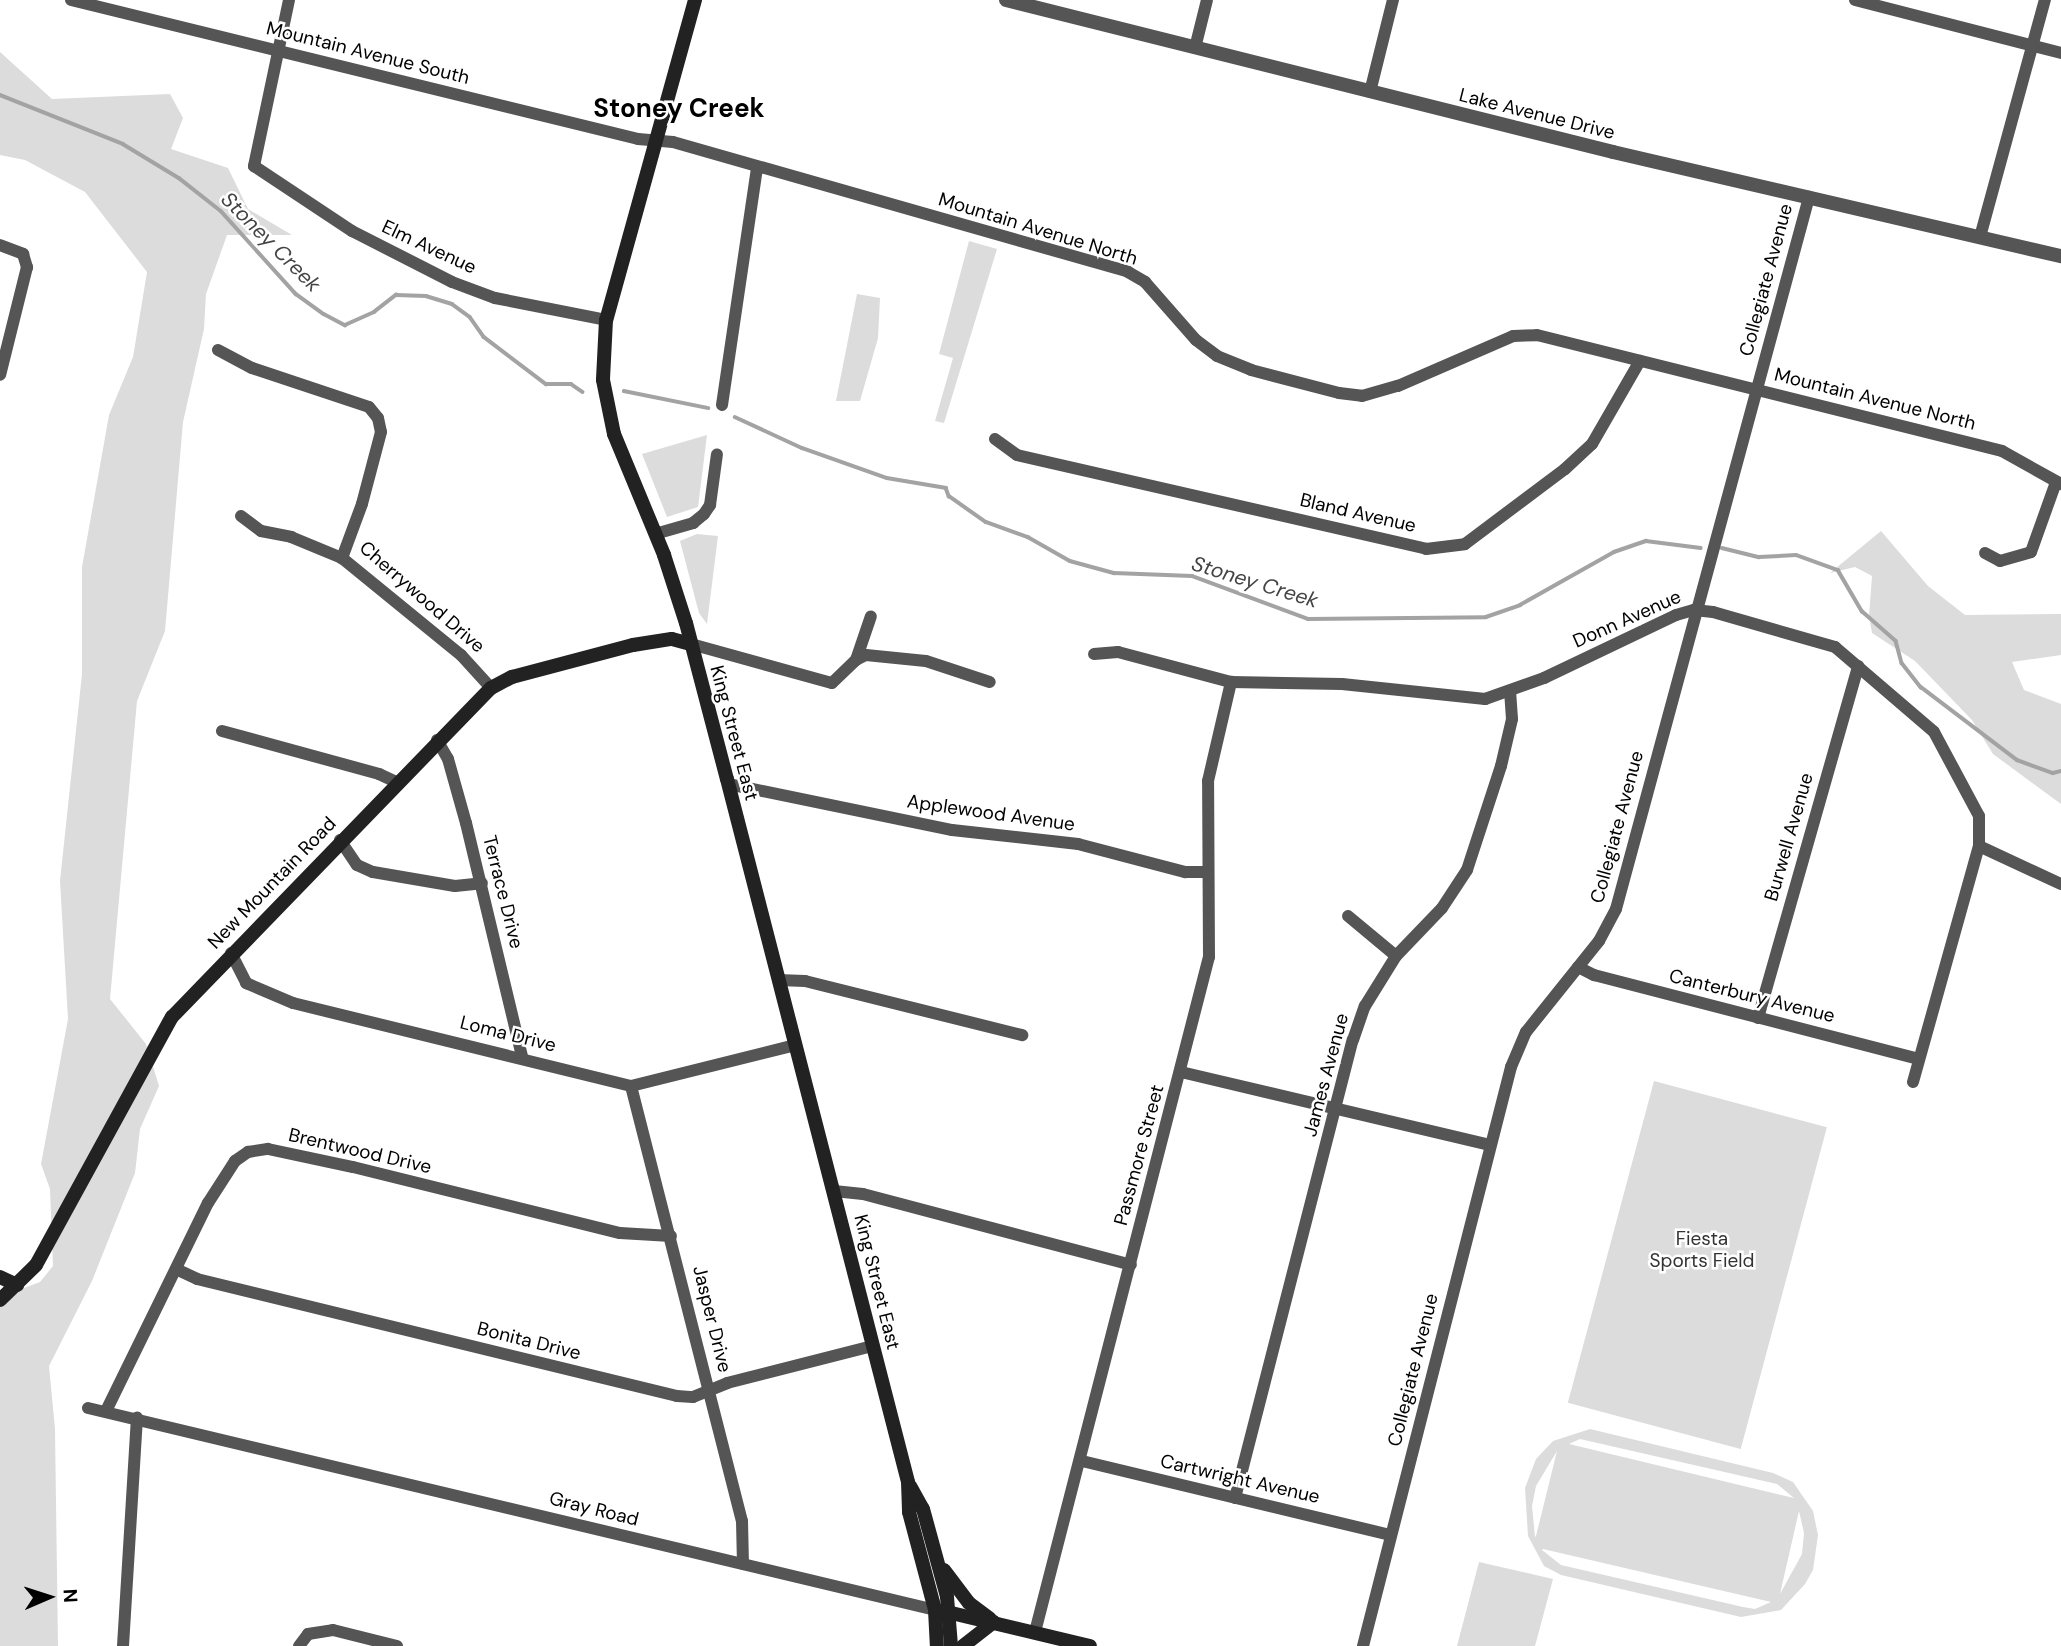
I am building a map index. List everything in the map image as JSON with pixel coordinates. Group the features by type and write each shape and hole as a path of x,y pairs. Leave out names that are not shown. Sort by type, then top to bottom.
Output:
{"main road":[{"name":"King Street East","path":"695,0 606,320 603,380 614,435 655,534 691,644 729,784 908,1482 909,1511 935,1610 937,1646"},
{"name":"New Mountain Road","path":"0,1300 36,1265 172,1017 396,782 491,688 512,677 634,645 672,639 691,644"},
{"path":"0,1277 17,1285"},
{"name":"King Street East","path":"908,1482 923,1509 951,1612 951,1646"},
{"path":"936,1556 969,1603 994,1622 963,1646"},
{"name":"Gray Road","path":"935,1610 1090,1646"}],"street":[{"name":"Mountain Avenue South","path":"71,0 638,139 657,138"},
{"path":"278,51 289,0"},
{"name":"Lake Avenue Drive","path":"1006,0 1370,92 2061,256"},
{"path":"1195,48 1207,0"},
{"path":"1370,92 1393,0"},
{"path":"1855,0 2061,53"},
{"path":"1980,237 2045,0"},
{"name":"Elm Avenue","path":"278,51 254,166 352,231 452,282 495,298 606,320"},
{"name":"Mountain Avenue North","path":"657,138 1128,272 1145,282 1196,340 1217,355 1251,370 1339,393 1362,396 1398,386 1513,336 1537,335 2002,451 2059,483"},
{"path":"722,405 758,167"},
{"name":"Collegiate Avenue","path":"1363,1646 1490,1146 1518,1048 1599,941 1616,908 1694,610 1809,197"},
{"path":"0,245 23,254 27,267 0,375"},
{"name":"Cherrywood Drive","path":"218,350 252,368 369,407 378,418 381,432 362,504 342,558 461,655 491,688"},
{"name":"Bland Avenue","path":"995,439 1017,455 1173,488 1388,543 1439,547 1465,544 1492,528 1583,452 1640,361"},
{"path":"655,534 693,523 704,514 710,505 717,454"},
{"path":"1985,553 2000,561 2031,552 2059,483"},
{"path":"241,516 261,531 291,537 342,558"},
{"name":"Donn Avenue","path":"1094,654 1118,652 1231,682 1342,684 1485,699 1510,692 1694,610 1835,647 1934,732 1979,816 1979,846 1913,1082"},
{"path":"856,660 870,616"},
{"path":"691,644 832,682 856,660 866,655 926,661 990,682"},
{"name":"Burwell Avenue","path":"1758,1018 1858,666"},
{"name":"Passmore Street","path":"1035,1632 1082,1461 1209,957 1206,872 1211,754 1231,682"},
{"name":"James Avenue","path":"1235,1498 1365,1006 1396,956 1442,908 1467,870 1501,766 1512,719 1510,692"},
{"path":"222,732 379,774 396,782"},
{"name":"Terrace Drive","path":"437,740 448,759 482,883 522,1056"},
{"name":"Applewood Avenue","path":"729,784 952,830 1078,844 1185,872 1206,872"},
{"path":"340,840 357,865 373,872 455,886 482,883"},
{"path":"1979,846 2061,884"},
{"path":"1348,916 1396,956"},
{"name":"Loma Drive","path":"231,953 246,983 293,1003 522,1056 631,1086 795,1045"},
{"name":"Canterbury Avenue","path":"1578,967 1758,1018 1918,1059"},
{"path":"778,980 805,981 1023,1035"},
{"path":"1181,1072 1490,1146"},
{"name":"Jasper Drive","path":"631,1086 742,1521 743,1564"},
{"name":"Brentwood Drive","path":"106,1411 208,1203 235,1161 268,1149 620,1233 671,1236"},
{"path":"834,1191 863,1194 1131,1265"},
{"name":"Bonita Drive","path":"176,1269 197,1279 655,1392 693,1397 872,1346"},
{"name":"Gray Road","path":"88,1408 136,1417 935,1610"},
{"path":"122,1646 136,1417"},
{"name":"Cartwright Avenue","path":"1082,1461 1390,1535"},
{"path":"299,1646 308,1634 333,1630 397,1646"}],"green space":[{"path":"0,52 52,99 170,94 183,118 171,149 228,168 248,209 292,235 227,235 206,294 204,329 183,422 165,631 137,701 110,999 146,1044 159,1086 140,1129 135,1173 92,1281 49,1366 55,1429 58,1646 0,1646 0,1297 40,1282 53,1266 50,1189 41,1164 68,1019 60,881 82,674 82,567 109,415 133,357 147,272 85,192 25,160 0,155"},
{"path":"969,241 997,249 944,423 935,421 953,358 939,354"},
{"path":"857,294 880,298 878,338 860,401 836,401"},
{"path":"707,435 698,507 667,517 642,454"},
{"path":"1881,531 1928,586 1965,615 2061,614 2061,655 2012,662 2024,690 2061,704 2061,804 1993,754 1972,720 1915,661 1872,633 1869,616 1872,576 1855,567 1830,573"},
{"path":"697,534 718,536 707,624 699,613 680,541"},
{"name":"Fiesta Sports Field","path":"1654,1081 1827,1127 1741,1449 1568,1403"},
{"path":"1590,1429 1773,1473 1793,1482 1813,1511 1818,1535 1813,1570 1805,1584 1781,1610 1741,1617 1561,1575 1544,1566 1528,1536 1525,1488 1536,1459 1553,1441","holes":["1580,1439 1777,1484 1794,1498 1569,1444","1557,1451 1535,1537 1532,1506 1536,1486","1799,1511 1804,1533 1802,1554 1780,1594","1542,1550 1771,1602 1755,1609 1743,1607 1561,1565"]},
{"path":"1479,1562 1553,1579 1535,1646 1457,1646"}],"waterway":[{"name":"Stoney Creek","path":"0,95 123,144 179,178 221,211 296,294 345,325 374,312 396,295 426,296 452,304 470,317 484,337 546,384 571,384 583,392"},
{"name":"Stoney Creek","path":"624,391 708,408"},
{"name":"Stoney Creek","path":"735,417 802,448 887,478 946,488 949,496 986,522 1028,537 1070,561 1114,573 1192,576 1308,619 1486,617 1520,605 1614,552 1646,541 1701,548"},
{"name":"Stoney Creek","path":"1722,548 1759,557 1796,555 1838,570 1862,611 1896,641 1902,663 1921,687 2017,760 2053,773 2061,771"}],"district":[{"name":"Stoney Creek","path":"679,109"}]}
